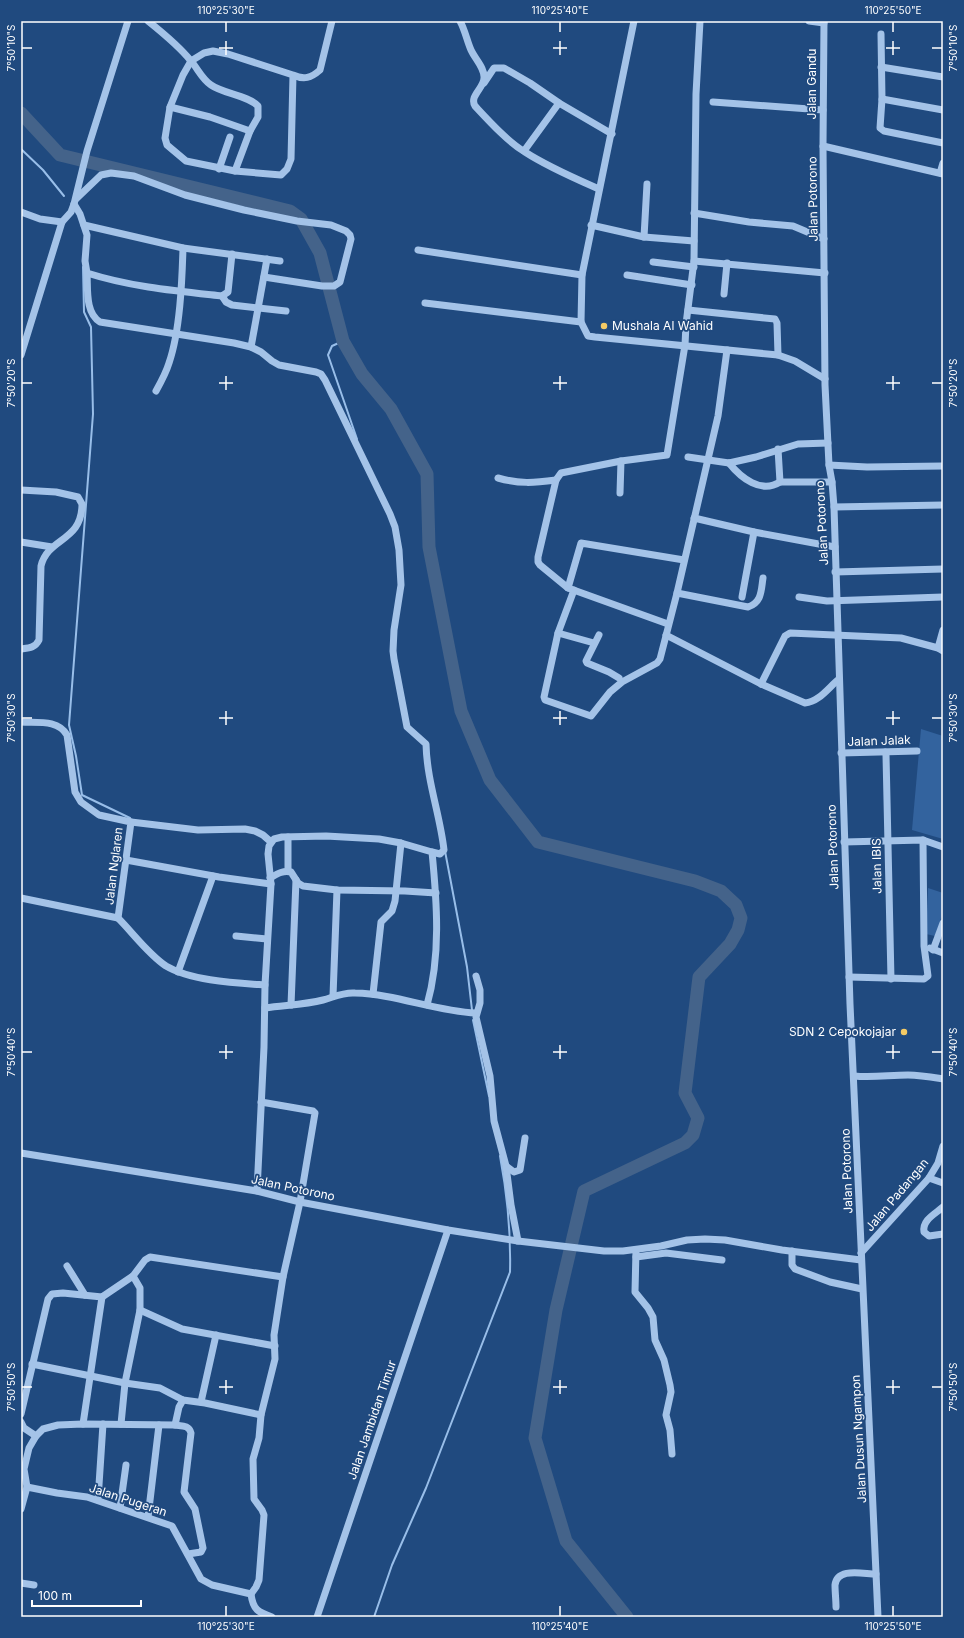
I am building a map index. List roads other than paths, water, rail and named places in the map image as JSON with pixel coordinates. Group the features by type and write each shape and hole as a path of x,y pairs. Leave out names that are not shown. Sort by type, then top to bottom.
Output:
{"street":[{"path":"21,355 62,222 71,212 75,201 87,151 128,21"},
{"path":"148,21 191,61 200,74 210,84 220,90 253,102 258,106 258,117 250,131 235,171"},
{"path":"293,75 291,159 287,169 281,175 219,169 186,161 167,145 165,138 170,107 183,75 191,61 204,53 213,51 228,54 293,75 299,78 306,78 314,75 320,70 332,21"},
{"path":"460,21 472,52 484,72 484,83"},
{"path":"634,21 582,275 581,322 588,336 778,355 795,360 825,379"},
{"path":"668,624 571,589 538,562 556,480 561,473 621,461 667,455 685,345 694,264 696,94 700,21"},
{"path":"809,21 824,22"},
{"name":"Jalan Gandu","path":"823,146 824,22"},
{"path":"881,34 882,99 880,128 882,130 943,143"},
{"path":"599,189 570,177 524,151 488,120 474,104 474,98 494,68 500,67 530,83 559,103 612,134"},
{"path":"881,67 943,77"},
{"path":"882,99 943,110"},
{"path":"713,102 823,110"},
{"path":"524,151 559,103"},
{"path":"170,107 210,117 250,131"},
{"path":"219,169 230,137"},
{"path":"823,146 942,173 943,163"},
{"name":"Jalan Potorono","path":"823,146 825,379 829,465 834,507 844,842 861,1257"},
{"path":"75,201 101,175 111,173 134,176 185,195 244,210 297,221 331,225 344,229 350,235 351,239 340,282 337,285 322,286 264,277"},
{"path":"644,237 647,184"},
{"path":"75,201 87,235 85,261 88,300 94,319 100,322 175,333 251,347 261,352 279,365 321,374 356,443 390,514 395,528 399,550 401,585 392,651 407,727 426,744 426,762 444,850 440,854 401,843 326,836 288,837 274,839 271,842 268,854 270,881 257,1191"},
{"path":"21,212 40,218 62,222"},
{"path":"694,213 749,222 793,226 824,239"},
{"path":"84,225 183,248 280,261"},
{"path":"591,226 644,237 694,241"},
{"path":"156,391 169,364 174,344 183,248"},
{"path":"418,250 582,275"},
{"path":"87,273 114,282 146,288 222,296 228,292 232,254"},
{"path":"251,347 267,259"},
{"path":"653,262 694,264 727,263 825,273"},
{"path":"724,294 727,263"},
{"path":"627,275 692,285"},
{"path":"222,296 226,302 232,305 286,310"},
{"path":"425,303 581,322"},
{"path":"688,310 775,320 777,323 778,355"},
{"path":"684,560 581,544 571,589 558,633 544,697 545,700 591,716 610,692 622,682 660,659 677,593 718,416 727,350"},
{"path":"688,457 729,463 756,457 798,444 828,443"},
{"path":"778,449 780,482"},
{"path":"620,493 621,461"},
{"path":"729,463 745,480 770,486 775,486 780,482 832,482"},
{"path":"829,465 867,468 943,466"},
{"path":"498,478 518,483 534,483 556,480"},
{"path":"21,490 63,493 74,496 80,500 82,508 75,529 65,540 52,547 44,557 41,566 39,640 36,645 30,648 21,649"},
{"path":"834,507 943,505"},
{"path":"694,518 754,532 835,547"},
{"path":"742,597 754,532"},
{"path":"21,542 52,547"},
{"path":"835,572 943,569"},
{"path":"677,593 748,607 755,604 759,599 763,578"},
{"path":"799,597 827,601 943,597"},
{"path":"761,684 785,636 790,633 901,638 941,649 943,630"},
{"path":"558,633 594,644"},
{"path":"599,635 586,661 587,663 619,678"},
{"path":"666,635 761,684 805,703 816,699 839,679"},
{"name":"Jalan Nglaren","path":"21,722 55,724 63,728 67,735 75,792 81,802 99,815 131,822 118,918 161,962 178,972 200,978 265,985"},
{"name":"Jalan Jalak","path":"841,753 917,751"},
{"name":"Jalan IBIS","path":"885,752 891,979"},
{"path":"131,822 198,830 255,831 263,835 271,842"},
{"path":"288,837 288,871"},
{"path":"849,977 891,979 927,978 929,974 924,946 923,840"},
{"path":"844,842 923,840 943,847"},
{"path":"373,994 381,922 392,911 395,901 401,843"},
{"path":"427,1005 432,988 436,959 436,893 432,852"},
{"path":"126,860 213,876 270,881 280,873 288,871"},
{"path":"288,871 291,872 296,880 303,886 337,890 396,890 436,893"},
{"path":"178,972 213,876"},
{"path":"291,1005 296,880"},
{"path":"333,996 337,890"},
{"path":"21,898 118,918"},
{"path":"933,950 943,923"},
{"path":"236,936 268,939"},
{"path":"924,946 943,953"},
{"path":"473,1013 480,1003 480,990 476,976"},
{"path":"265,1008 322,1000 333,996 354,992 373,994 473,1013 476,1017 490,1076 494,1121 506,1166 516,1241"},
{"path":"854,1076 907,1075 943,1079"},
{"path":"261,1102 315,1112 300,1202 283,1277 274,1336 275,1360 261,1416 259,1438 252,1466 254,1499 264,1515 259,1580 251,1594 252,1603 257,1610 272,1617"},
{"path":"506,1166 514,1172 520,1170 524,1138"},
{"name":"Jalan Padangan","path":"861,1257 929,1178 938,1163 943,1146"},
{"name":"Jalan Potorono","path":"21,1153 257,1191 300,1202 448,1230 516,1241 636,1254"},
{"path":"929,1178 943,1183"},
{"path":"943,1207 927,1220 923,1227 924,1232 929,1236 943,1234"},
{"name":"Jalan Jambidan Timur","path":"317,1617 448,1230"},
{"path":"636,1254 687,1240 705,1239 724,1240 792,1251 861,1257"},
{"path":"792,1251 791,1261 795,1269 830,1282 862,1289"},
{"path":"636,1254 666,1253 722,1260"},
{"path":"636,1254 635,1292 648,1308 653,1317 655,1340 664,1360 670,1385 671,1392 666,1416 670,1430 672,1454"},
{"path":"21,1414 48,1299 52,1294 57,1293 102,1297 133,1276 145,1260 153,1257 283,1277"},
{"name":"Jalan Dusun Ngampon","path":"861,1257 878,1617"},
{"path":"67,1266 85,1295"},
{"path":"121,1424 125,1383 140,1310 140,1288 133,1276"},
{"path":"84,1424 102,1297"},
{"path":"140,1310 176,1327 275,1346"},
{"path":"201,1402 216,1335"},
{"path":"32,1364 162,1389 183,1400 201,1402 261,1416"},
{"path":"175,1425 179,1407 183,1400"},
{"path":"21,1422 24,1428 36,1436"},
{"path":"21,1508 27,1487 23,1468 29,1448 36,1436 43,1429 58,1425 84,1424 186,1426 190,1430 184,1492 195,1509 203,1548 201,1552 188,1554"},
{"path":"98,1500 103,1424"},
{"path":"148,1517 158,1425"},
{"path":"120,1508 126,1465"},
{"name":"Jalan Pugeran","path":"27,1487 87,1497 172,1526 197,1573 206,1582 251,1594"},
{"path":"836,1608 835,1585 840,1575 845,1573 876,1574"},
{"path":"21,1583 34,1585"}],"waterway":[{"path":"21,113 60,155 290,211 301,219 320,253 343,341 362,374 391,409 427,474 429,547 461,711 490,780 538,842 695,881 721,891 736,905 741,918 738,930 730,944 699,977 685,1093 698,1118 693,1135 685,1143 584,1191 556,1310 535,1438 566,1541 627,1617"},
{"path":"21,149 43,170 64,196"},
{"path":"83,267 84,312 91,327 93,414 69,725 76,756 82,795 130,818"},
{"path":"343,341 332,346 328,355 357,439"},
{"path":"445,851 467,967 472,1010"},
{"path":"473,1020 489,1096"},
{"path":"374,1617 392,1565 426,1488 510,1272 508,1213 500,1156"}],"place":[{"name":"Mushala Al Wahid","path":"604,326"},
{"name":"SDN 2 Cepokojajar","path":"904,1032"}]}
